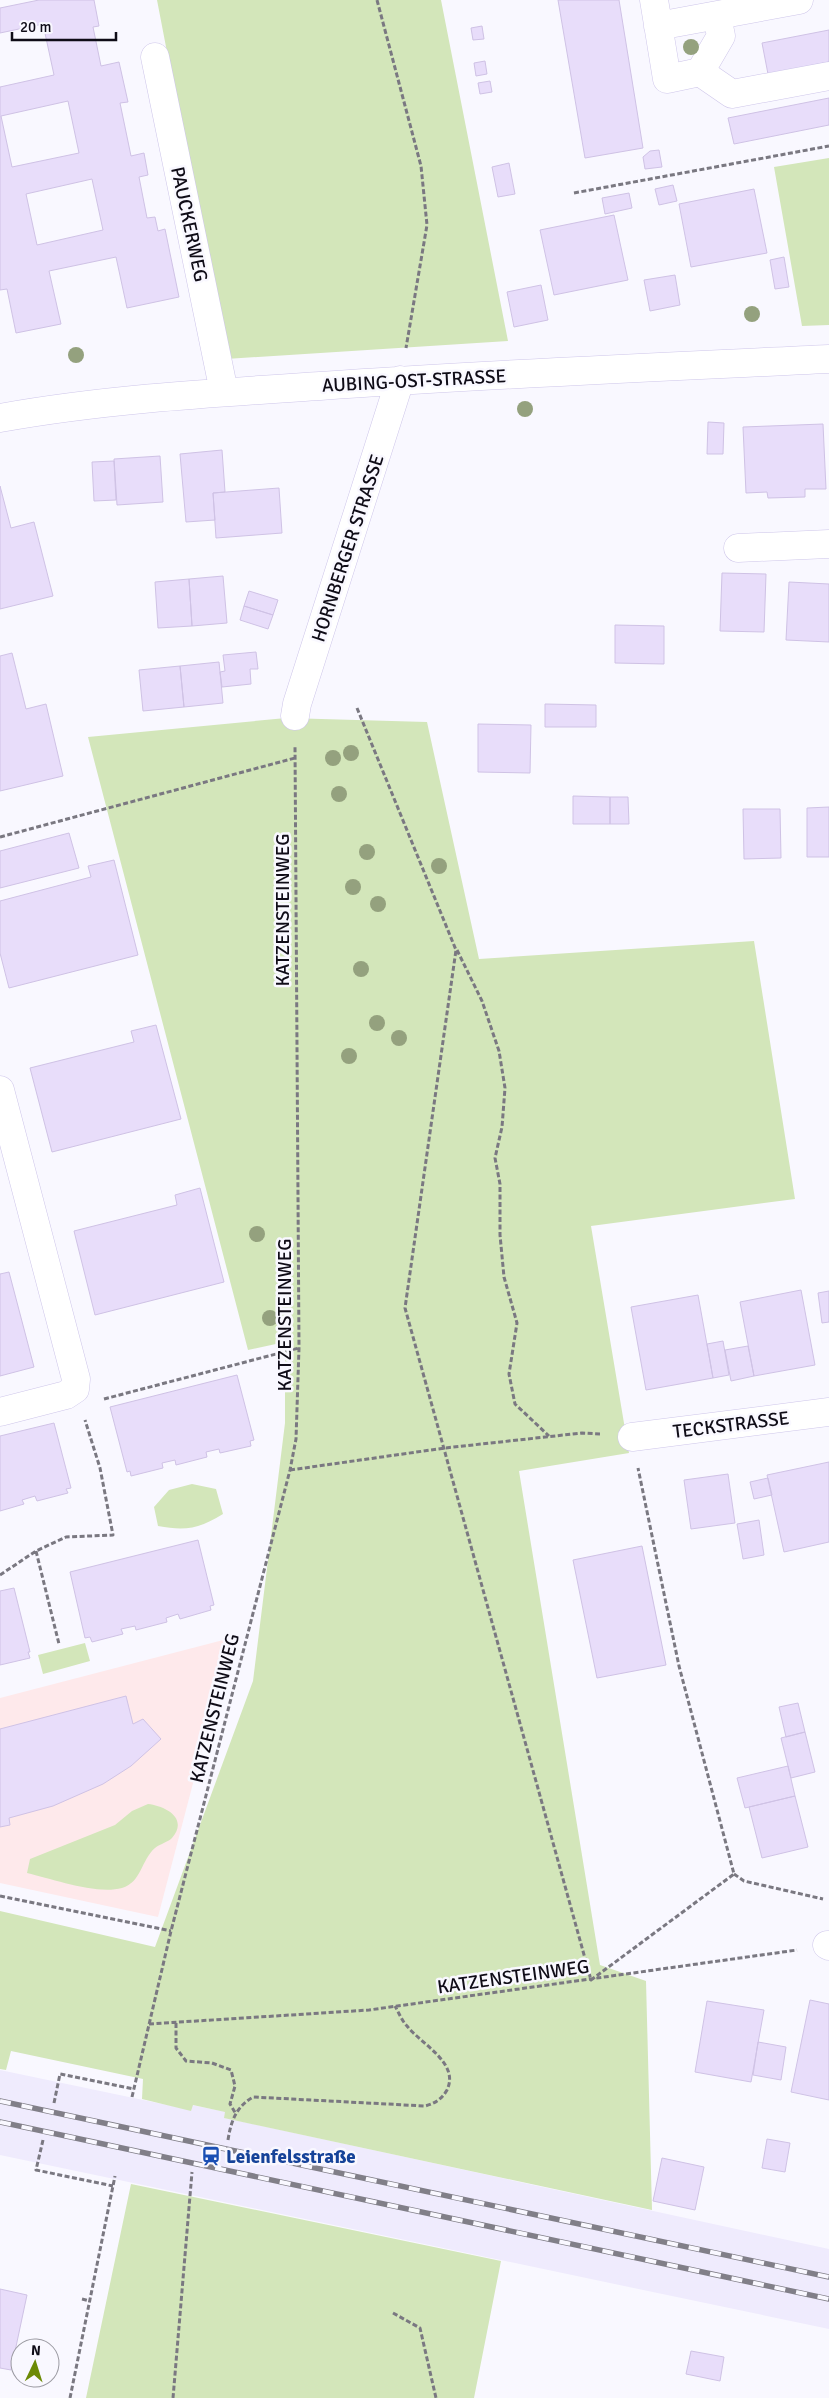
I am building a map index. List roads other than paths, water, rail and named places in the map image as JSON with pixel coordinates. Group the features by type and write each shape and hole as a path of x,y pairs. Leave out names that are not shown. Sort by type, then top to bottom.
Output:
{"street":[{"path":"799,0 717,16 656,13 668,79 700,72 732,94 829,76"},
{"path":"700,72 721,36 717,16"},
{"name":"PAUCKERWEG","path":"155,57 224,392"},
{"name":"AUBING-OST-STRASSE","path":"0,418 133,399 224,392 400,380 829,359"},
{"name":"HORNBERGER STRASSE","path":"295,716 297,704 400,380"},
{"path":"738,548 829,544"},
{"path":"0,1090 76,1379 75,1389 66,1395 0,1412"},
{"name":"TECKSTRASSE","path":"632,1437 829,1412"}],"railway":[{"path":"0,2101 829,2277"},
{"path":"0,2122 829,2299"}],"place":[{"name":"Leienfelsstraße","path":"211,2156"}]}
